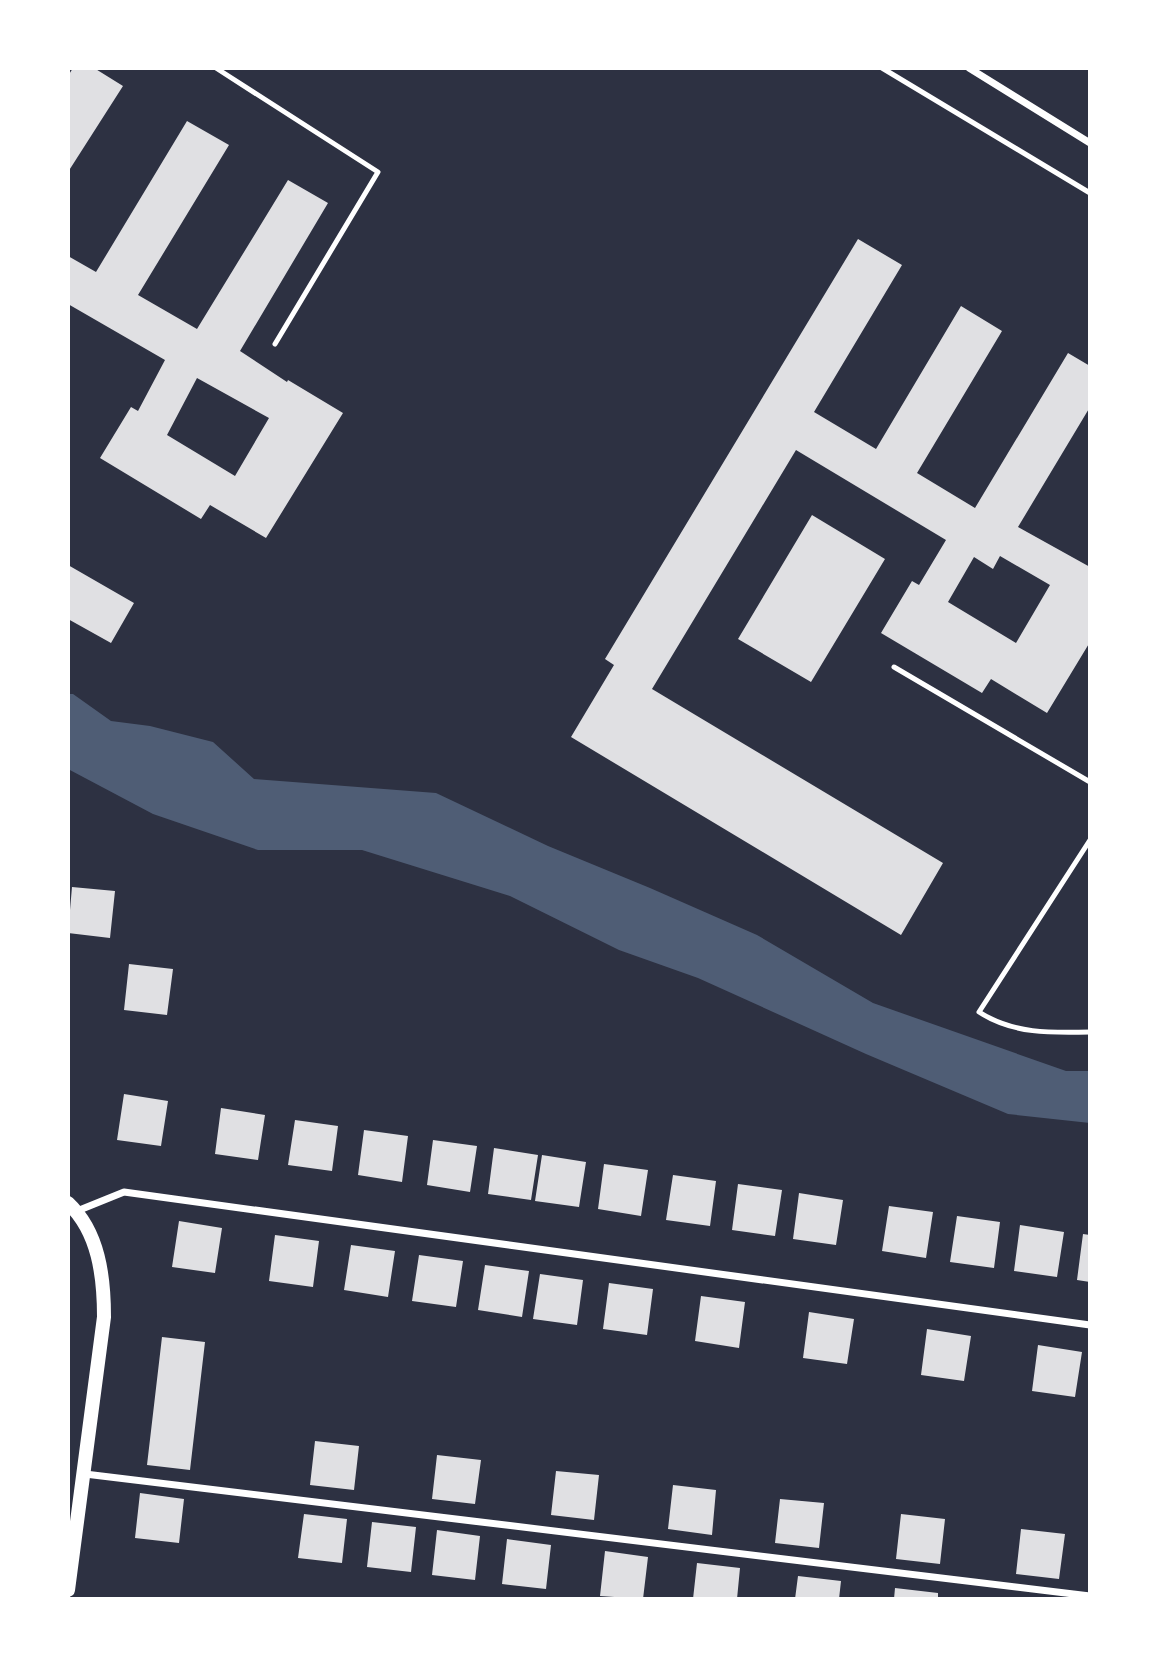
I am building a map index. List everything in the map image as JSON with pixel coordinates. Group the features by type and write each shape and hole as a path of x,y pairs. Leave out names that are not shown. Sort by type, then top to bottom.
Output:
{"main road":[{"path":"68,1590 71,1547 85,1474 104,1317 100,1264 91,1237 72,1207"}],"street":[{"path":"969,68 1090,143"},
{"path":"72,1207 124,1192 1090,1325"},
{"path":"85,1474 1090,1596"}],"lane":[{"path":"216,68 378,172 275,344"},
{"path":"882,68 1090,193"},
{"path":"894,667 1090,782"},
{"path":"1090,840 979,1012 995,1022 1040,1033 1090,1032"}],"water":[{"path":"68,694 73,694 111,721 150,726 213,742 254,779 436,793 548,846 757,935 873,1003 1066,1071 1090,1071 1090,1123 1008,1114 866,1054 698,978 619,950 510,896 362,850 258,850 153,814 68,769"}],"building":[{"path":"73,68 94,68 123,86 68,172 68,76"},
{"path":"187,121 229,145 138,295 197,329 288,180 328,203 240,351 287,382 288,380 343,413 266,538 210,505 201,519 100,458 131,407 138,411 165,360 68,304 68,256 96,272","holes":["197,378 269,418 235,476 167,435"]},
{"path":"858,239 902,265 814,412 876,449 961,306 1002,331 917,473 975,508 1068,353 1090,366 1090,407 1018,527 1090,567 1090,642 1047,713 991,679 982,693 881,633 912,581 919,585 946,540 796,450 652,689 943,863 901,935 571,737 614,665 605,659","holes":["1000,556 1050,585 1016,643 948,602 974,557 993,569"]},
{"path":"812,515 885,559 811,682 738,639"},
{"path":"68,565 134,603 111,643 68,619"},
{"path":"72,887 115,891 110,938 68,933"},
{"path":"129,964 173,969 167,1015 124,1010"},
{"path":"124,1094 168,1101 161,1146 117,1140"},
{"path":"221,1108 265,1115 258,1160 215,1154"},
{"path":"295,1120 338,1126 332,1171 288,1165"},
{"path":"364,1130 408,1136 402,1182 358,1175"},
{"path":"433,1140 477,1146 470,1192 427,1185"},
{"path":"494,1148 538,1155 531,1200 488,1194"},
{"path":"542,1155 586,1162 579,1207 535,1201"},
{"path":"604,1164 648,1170 641,1216 598,1209"},
{"path":"673,1175 716,1181 710,1226 666,1220"},
{"path":"738,1184 782,1190 775,1236 732,1230"},
{"path":"799,1193 843,1200 836,1245 793,1239"},
{"path":"889,1206 933,1212 926,1258 882,1251"},
{"path":"957,1216 1000,1222 994,1268 950,1262"},
{"path":"179,1221 222,1228 215,1273 172,1267"},
{"path":"1020,1225 1064,1232 1057,1277 1014,1271"},
{"path":"1083,1234 1090,1235 1090,1282 1077,1280"},
{"path":"275,1235 319,1241 313,1287 269,1281"},
{"path":"351,1245 395,1251 388,1297 344,1290"},
{"path":"419,1255 463,1261 456,1307 412,1301"},
{"path":"485,1265 529,1271 522,1317 478,1310"},
{"path":"540,1274 583,1280 577,1325 533,1319"},
{"path":"609,1283 653,1289 647,1335 603,1329"},
{"path":"701,1296 745,1302 739,1348 695,1341"},
{"path":"809,1312 854,1319 847,1364 803,1358"},
{"path":"927,1329 971,1336 964,1381 921,1375"},
{"path":"162,1337 205,1342 190,1470 147,1465"},
{"path":"1038,1345 1082,1352 1075,1397 1032,1391"},
{"path":"315,1441 359,1446 354,1490 310,1485"},
{"path":"437,1455 481,1460 475,1504 432,1499"},
{"path":"556,1471 599,1475 594,1520 551,1515"},
{"path":"673,1485 716,1490 712,1535 668,1529"},
{"path":"140,1493 184,1499 179,1543 135,1538"},
{"path":"780,1499 824,1503 819,1548 775,1543"},
{"path":"304,1514 347,1519 342,1563 298,1558"},
{"path":"901,1514 945,1519 940,1564 896,1559"},
{"path":"372,1522 416,1527 411,1572 367,1567"},
{"path":"1021,1529 1065,1534 1059,1579 1016,1574"},
{"path":"437,1530 480,1536 475,1580 432,1575"},
{"path":"507,1539 551,1545 546,1589 502,1584"},
{"path":"605,1551 648,1557 643,1599 600,1596"},
{"path":"697,1563 740,1568 737,1599 693,1599"},
{"path":"798,1576 841,1581 839,1599 795,1599"},
{"path":"895,1588 938,1593 938,1599 894,1599"}]}
